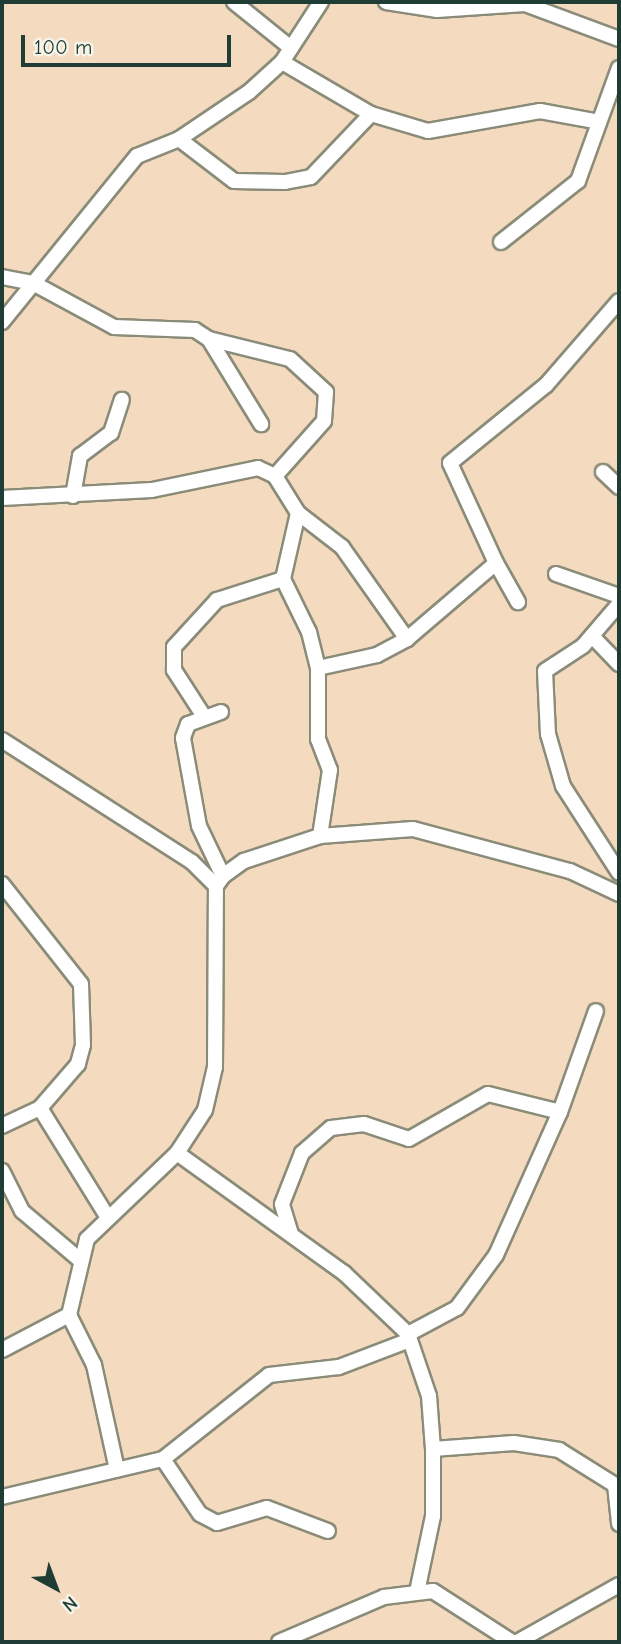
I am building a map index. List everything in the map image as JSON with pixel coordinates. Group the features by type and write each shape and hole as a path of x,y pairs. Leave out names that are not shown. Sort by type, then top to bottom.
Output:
{"street":[{"path":"234,2 291,48"},
{"path":"2,322 137,156 179,139 282,62 321,2"},
{"path":"386,2 437,10 525,4 619,39"},
{"path":"282,62 371,114 428,131 540,111 595,121"},
{"path":"501,242 578,181 595,121 619,68"},
{"path":"179,139 234,181 285,182 312,177 371,114"},
{"path":"2,277 33,283 114,327 195,330 209,339 290,359 326,392 324,421 275,476"},
{"path":"518,602 496,563 450,463 546,385 619,301"},
{"path":"209,339 261,424"},
{"path":"73,496 80,456 111,433 122,400"},
{"path":"2,498 152,490 258,468 275,476 298,513 336,540 407,639"},
{"path":"603,472 619,486"},
{"path":"298,513 283,579 309,632 318,668 318,739 330,770 320,836"},
{"path":"318,668 377,655 407,639 496,563"},
{"path":"556,574 619,596"},
{"path":"203,715 174,670 174,647 217,600 283,579"},
{"path":"619,604 592,636 545,671 548,734 563,786 619,873"},
{"path":"592,636 619,664"},
{"path":"117,1470 94,1365 69,1315 80,1260 107,1216 177,1153 205,1110 215,1067 219,881 199,826 183,738 188,724 203,715 221,712"},
{"path":"2,740 219,881"},
{"path":"219,881 255,857 320,836 435,830 570,871 619,894"},
{"path":"2,884 81,984 78,1064 40,1108 2,1126"},
{"path":"2,1497 163,1459 269,1375 339,1367 408,1337 472,1293 496,1255 560,1112 596,1011"},
{"path":"291,1234 282,1204 302,1153 331,1128 364,1124 409,1139 488,1094 560,1112"},
{"path":"40,1108 107,1216"},
{"path":"177,1153 291,1234 408,1337 429,1396 433,1449 433,1516 417,1592"},
{"path":"2,1171 22,1211 80,1260"},
{"path":"2,1350 69,1315"},
{"path":"433,1449 514,1443 559,1450 615,1485 619,1524"},
{"path":"163,1459 200,1514 217,1523 267,1508 328,1531"},
{"path":"279,1642 377,1599 417,1592 443,1594 515,1642 619,1585"}]}
